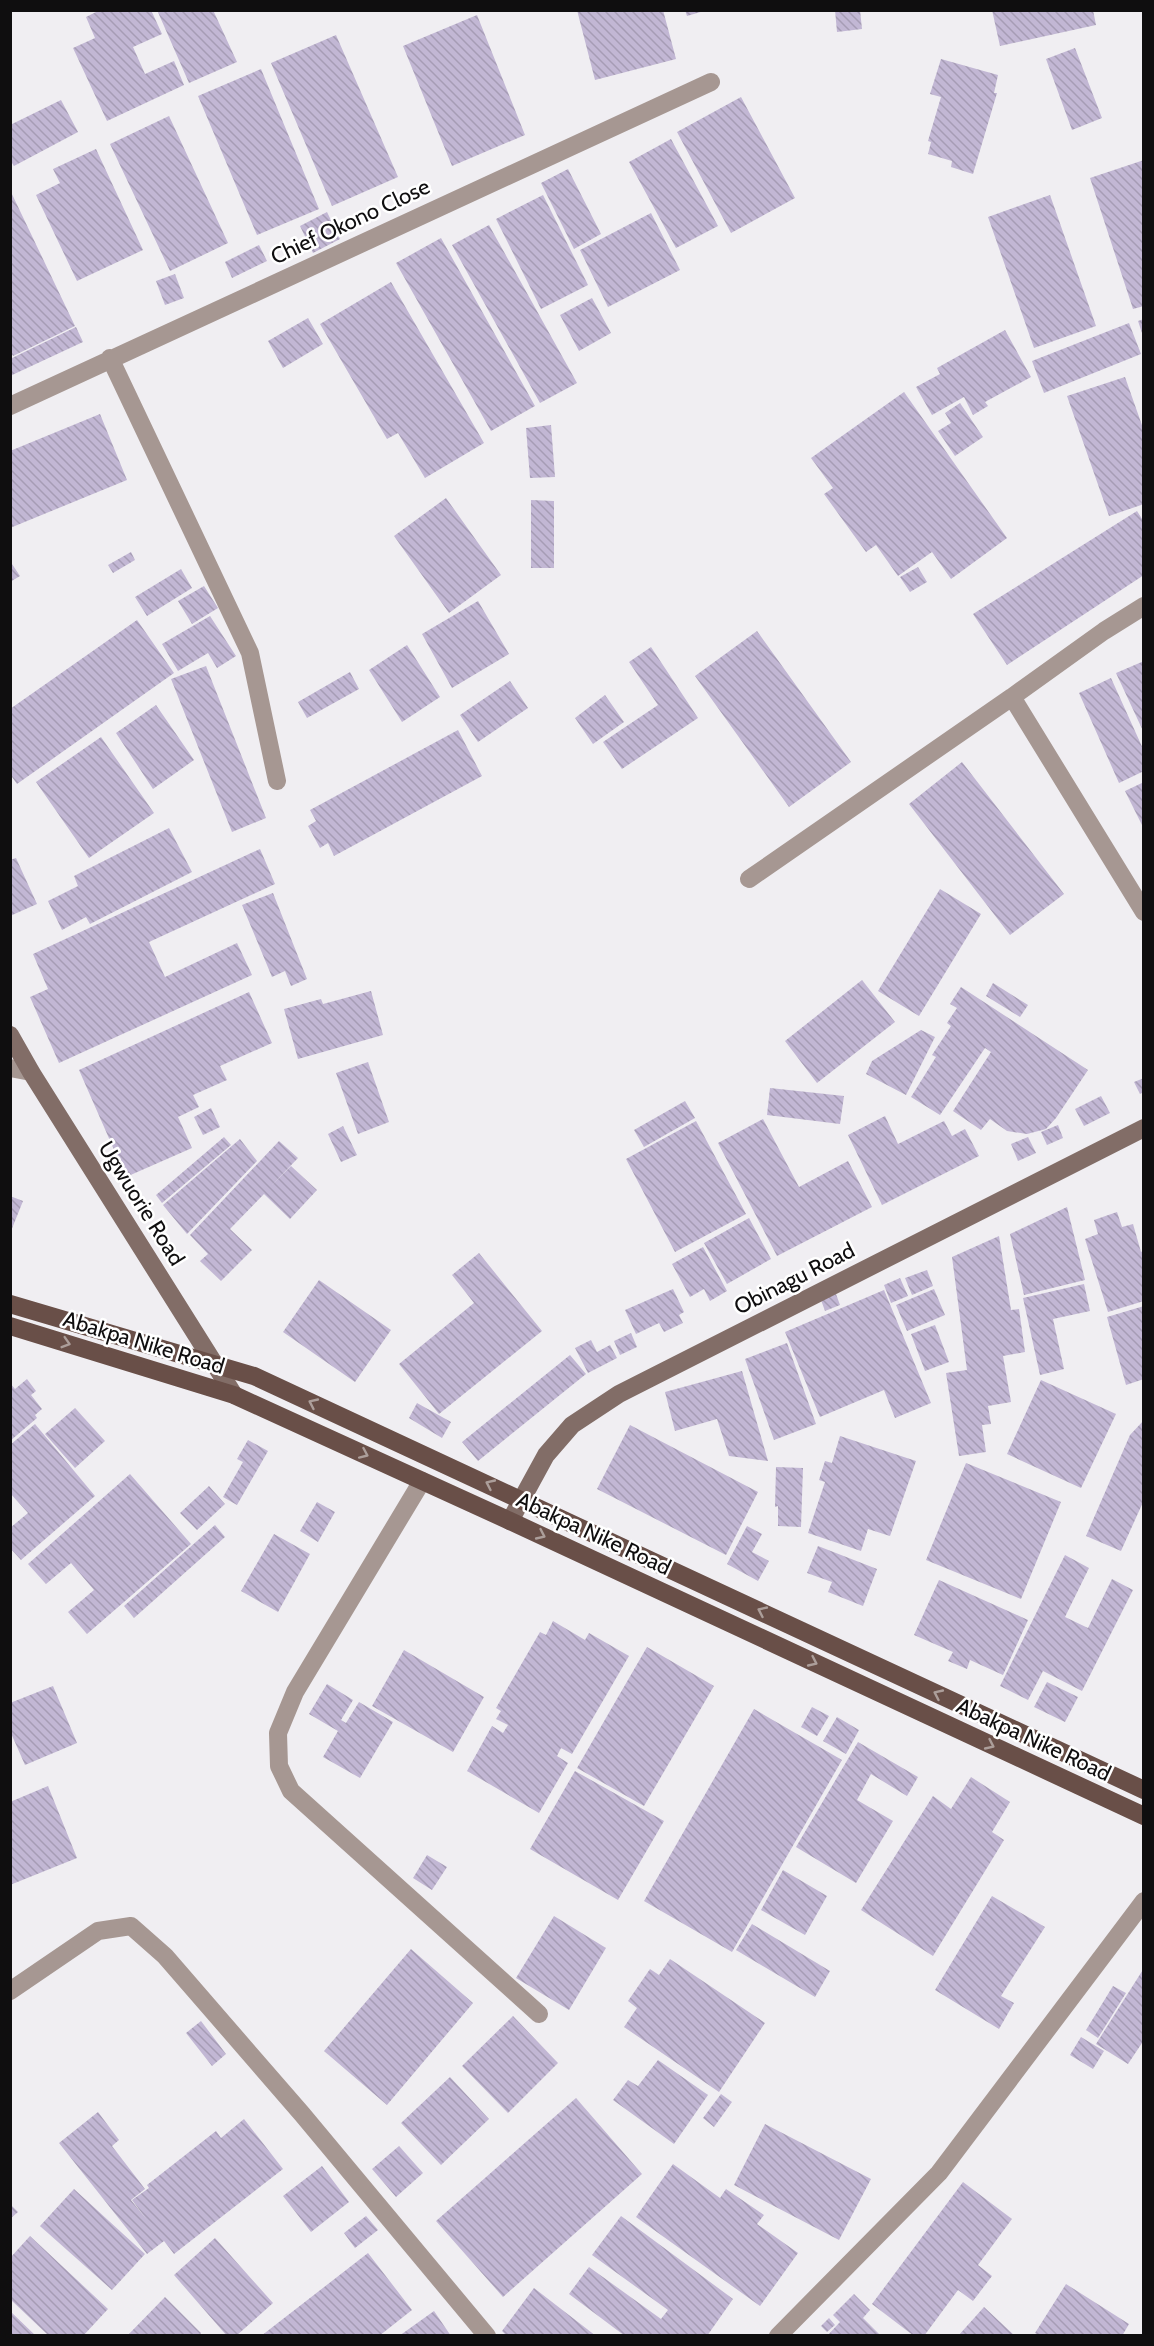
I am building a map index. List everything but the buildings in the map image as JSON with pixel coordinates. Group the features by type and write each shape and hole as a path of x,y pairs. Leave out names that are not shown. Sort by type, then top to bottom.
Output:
{"main road":[{"name":"Abakpa Nike Road","path":"10,1304 254,1376 1143,1790"},
{"name":"Abakpa Nike Road","path":"10,1326 234,1395 1143,1816"}],"street":[{"name":"Chief Okono Close","path":"10,406 711,82"},
{"path":"110,358 249,652 277,781"},
{"path":"749,879 1143,606"},
{"path":"1012,697 1143,912"},
{"name":"Ugwuorie Road","path":"10,1035 234,1395"},
{"path":"10,1068 31,1072"},
{"name":"Obinagu Road","path":"510,1521 546,1455 572,1425 619,1394 1143,1128"},
{"path":"422,1481 296,1692 278,1733 279,1766 291,1791 539,2014"},
{"path":"778,2336 939,2173 1143,1901"},
{"path":"10,1991 98,1931 131,1926 165,1956 302,2114 487,2336"}]}
